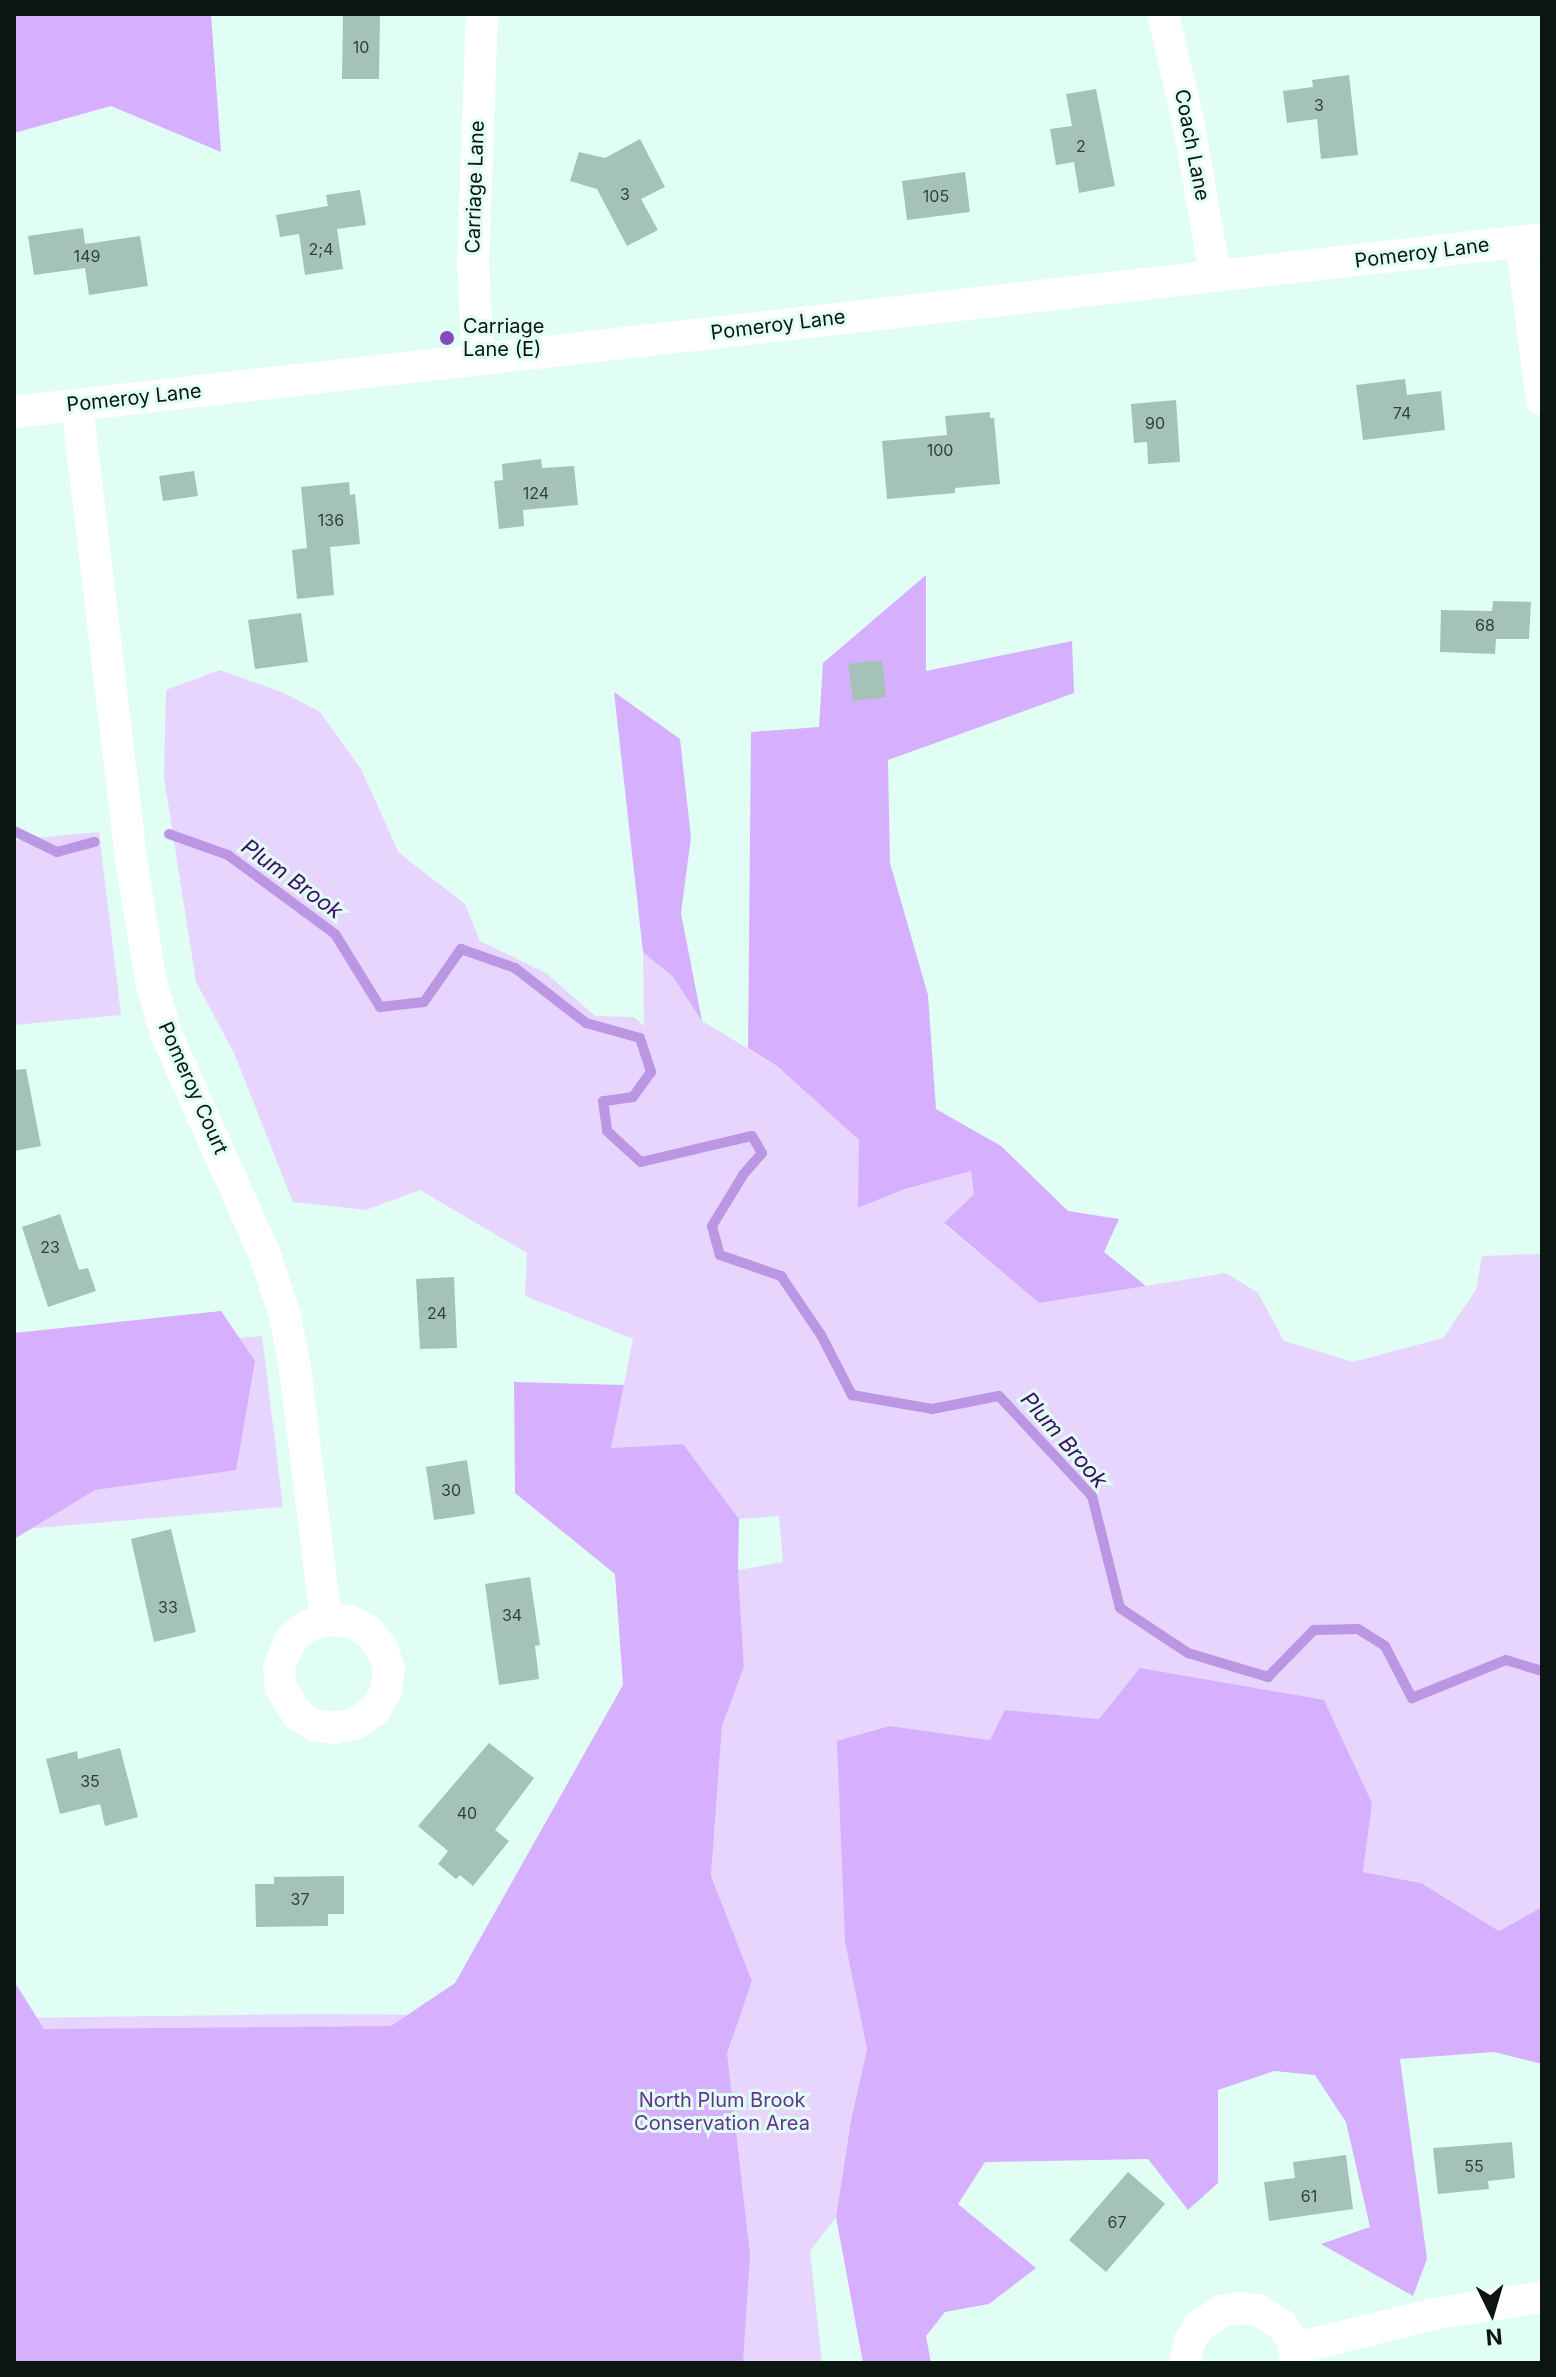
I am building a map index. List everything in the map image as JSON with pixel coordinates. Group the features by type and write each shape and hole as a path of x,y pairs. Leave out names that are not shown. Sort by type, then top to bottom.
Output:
{"street":[{"name":"Carriage Lane","path":"478,360 473,261 482,14"},
{"name":"Coach Lane","path":"1163,14 1189,125 1215,276"},
{"name":"Pomeroy Lane","path":"14,412 1532,240"},
{"path":"1532,240 1542,400"},
{"name":"Pomeroy Court","path":"77,405 131,860 151,982 167,1036 248,1213 285,1316 299,1394 326,1620"},
{"path":"1185,2363 1189,2342 1199,2326 1231,2308 1258,2310 1275,2318 1296,2356 1439,2313 1542,2297"}],"green space":[{"path":"14,14 211,14 221,152 111,106 14,133"},
{"path":"926,575 926,671 1072,641 1074,693 888,760 890,863 928,995 936,1109 1001,1146 1068,1211 1119,1219 1104,1252 1146,1286 1039,1303 944,1223 974,1194 971,1171 905,1189 858,1208 859,1140 777,1066 748,1048 751,732 819,727 823,663"},
{"name":"North Plum Brook Conservation Area","path":"220,670 284,693 320,712 361,769 399,853 465,904 480,941 546,973 595,1016 634,1017 644,1026 643,952 673,977 702,1021 777,1066 859,1140 859,1208 905,1189 971,1171 974,1194 944,1224 1039,1303 1226,1273 1258,1293 1284,1341 1353,1362 1443,1338 1476,1290 1482,1256 1542,1254 1542,1907 1499,1931 1421,1883 1363,1872 1372,1802 1099,1719 1006,1710 990,1740 890,1726 845,1942 867,2049 851,2120 836,2217 810,2251 822,2363 682,2363 14,2062 14,2018 315,2014 738,2018 752,1982 711,1876 722,1726 744,1667 738,1570 783,1562 779,1516 739,1519 683,1444 611,1448 633,1339 525,1296 527,1253 420,1190 366,1210 293,1202 234,1053 196,982 164,777 166,690"},
{"path":"614,692 680,739 691,837 681,913 702,1021 673,977 643,952"},
{"path":"99,832 121,1015 14,1025 14,840"},
{"path":"221,1311 255,1361 236,1470 95,1490 14,1539 14,1333"},
{"path":"262,1336 283,1507 14,1530 14,1355"},
{"name":"North Plum Brook Conservation Area","path":"514,1382 624,1385 611,1448 683,1444 739,1519 738,1570 744,1667 722,1726 711,1876 752,1981 727,2053 750,2255 743,2362 14,2363 14,1981 44,2029 391,2026 455,1983 623,1685 615,1574 515,1493"},
{"path":"1140,1668 1324,1700 1372,1803 1363,1872 1421,1883 1499,1931 1542,1907 1542,2064 1494,2052 1400,2059 1427,2259 1413,2296 1321,2244 1370,2227 1346,2122 1315,2075 1274,2071 1218,2090 1218,2183 1188,2210 1148,2159 985,2162 958,2204 1036,2268 989,2304 945,2312 926,2336 931,2363 863,2363 836,2217 851,2120 867,2049 845,1942 837,1741 890,1726 990,1740 1005,1710 1099,1719"}],"building":[{"path":"343,14 380,14 379,79 342,79"},
{"path":"1349,75 1358,155 1321,159 1317,119 1287,123 1283,91 1313,87 1312,80"},
{"path":"1096,89 1115,186 1079,193 1074,162 1056,165 1050,129 1072,126 1066,94"},
{"path":"640,139 665,187 641,199 658,230 627,246 597,189 570,181 579,152 605,158"},
{"path":"965,172 970,212 907,220 902,181"},
{"path":"360,190 366,225 337,229 343,269 305,275 299,234 280,237 276,215 328,206 326,195"},
{"path":"83,228 85,244 140,236 148,286 89,295 85,268 34,275 28,236"},
{"path":"1405,379 1407,395 1441,391 1445,430 1363,440 1356,385"},
{"path":"1176,400 1180,462 1148,464 1147,442 1134,443 1131,404"},
{"path":"990,412 990,418 994,418 1000,484 955,488 955,493 887,499 882,441 947,435 945,416"},
{"path":"541,459 542,468 574,466 578,505 523,510 524,526 499,529 494,481 503,480 502,464"},
{"path":"194,471 198,496 163,501 159,476"},
{"path":"349,482 350,495 355,494 360,544 330,547 334,595 297,599 292,550 307,548 301,487"},
{"path":"1493,601 1531,602 1529,639 1496,639 1495,654 1440,652 1441,610 1492,611"},
{"path":"301,613 308,662 255,669 248,620"},
{"path":"882,660 886,697 853,701 848,664"},
{"path":"26,1069 41,1146 14,1151 14,1070"},
{"path":"60,1214 79,1270 88,1268 96,1291 48,1307 22,1227"},
{"path":"454,1277 457,1348 420,1349 416,1279"},
{"path":"467,1460 475,1514 434,1520 426,1467"},
{"path":"171,1529 196,1632 154,1642 131,1539"},
{"path":"530,1577 540,1645 535,1646 539,1679 499,1685 485,1584"},
{"path":"489,1743 534,1778 495,1830 509,1841 473,1886 460,1875 456,1879 438,1864 448,1851 418,1826"},
{"path":"120,1748 138,1817 105,1826 100,1804 60,1814 46,1759 77,1751 78,1759"},
{"path":"344,1876 344,1914 328,1914 328,1926 256,1927 255,1884 274,1884 274,1877"},
{"path":"1512,2142 1515,2178 1488,2181 1489,2189 1438,2194 1433,2148"},
{"path":"1346,2155 1353,2209 1269,2221 1264,2182 1295,2178 1293,2162"},
{"path":"1128,2172 1165,2204 1106,2272 1069,2240"}],"waterway":[{"name":"Plum Brook","path":"14,831 57,852 95,842"},
{"name":"Plum Brook","path":"169,834 228,855 335,934 380,1007 424,1002 461,949 515,968 586,1023 640,1038 651,1072 633,1097 603,1101 607,1131 641,1162 752,1136 762,1153 743,1175 712,1226 720,1255 781,1276 821,1335 852,1395 932,1409 999,1396 1092,1496 1120,1608 1188,1653 1268,1677 1314,1630 1358,1629 1385,1646 1412,1698 1506,1660 1542,1671"}],"place":[{"name":"Carriage Lane (E)","path":"447,338"}]}
